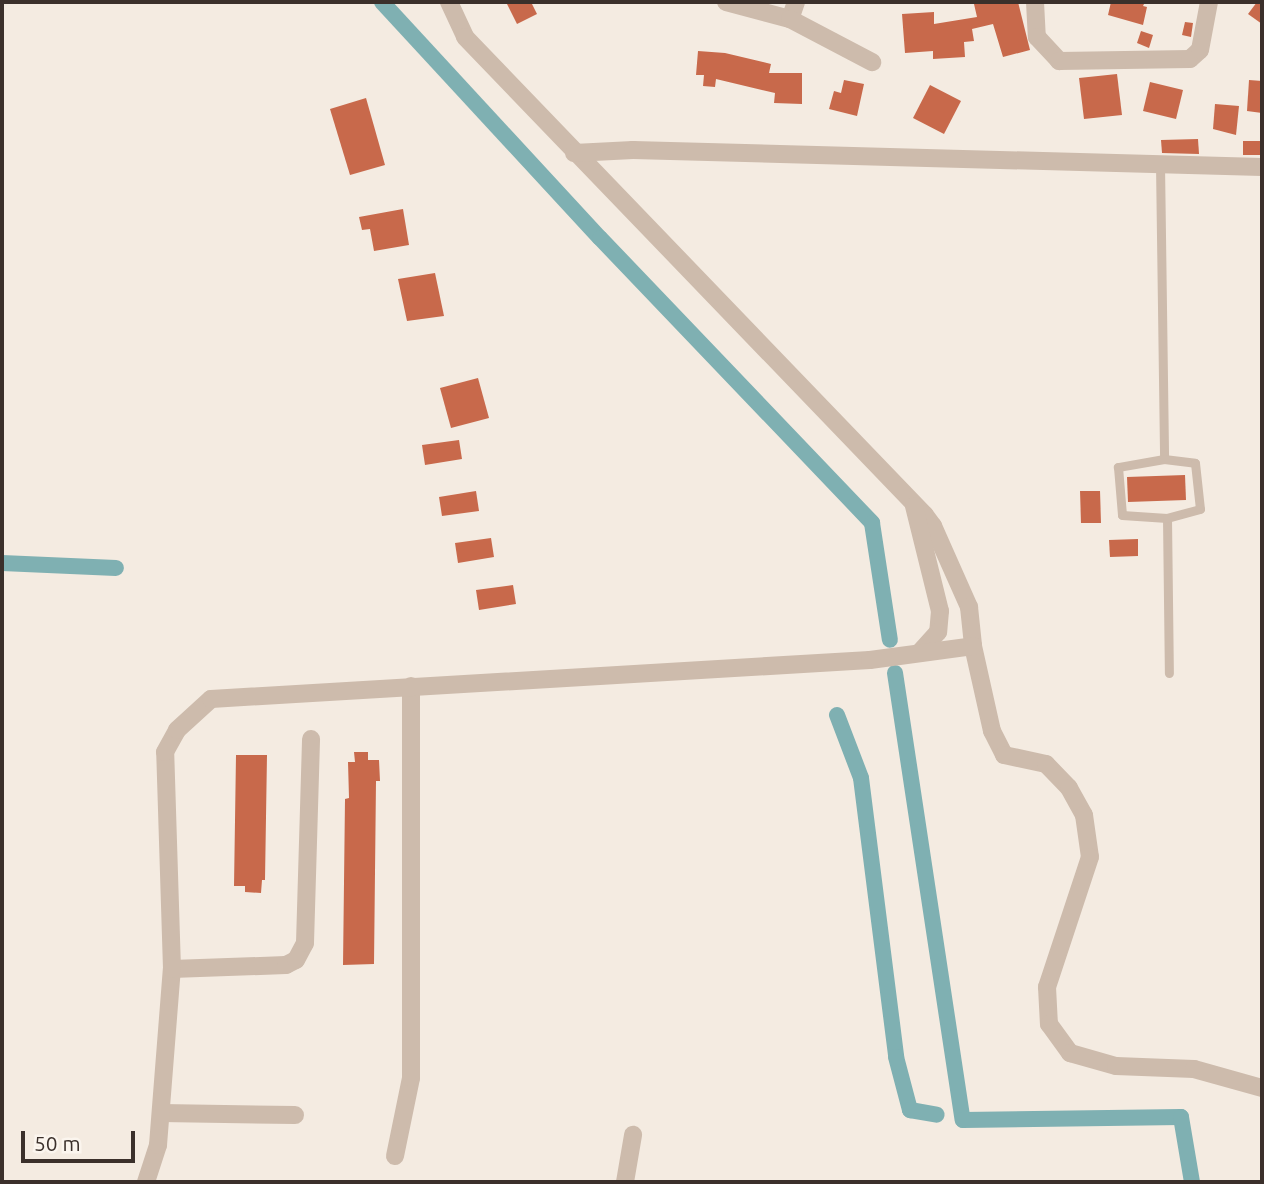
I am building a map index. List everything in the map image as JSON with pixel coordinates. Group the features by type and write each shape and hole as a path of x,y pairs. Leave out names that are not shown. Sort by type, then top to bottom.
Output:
{"street":[{"path":"449,2 465,37 933,526 969,607 973,646 992,732 1004,755 1046,764 1069,788 1084,815 1090,857 1047,987 1049,1024 1070,1053 1116,1066 1194,1069 1262,1088"},
{"path":"726,2 790,19 872,62"},
{"path":"790,19 796,2"},
{"path":"1035,2 1037,37 1059,61 1137,61 1190,59 1200,50 1209,2"},
{"path":"574,153 633,150 1262,167"},
{"path":"915,506 940,611 938,632 919,653"},
{"path":"146,1182 158,1145 172,970 165,751 177,730 211,699 870,660 973,646"},
{"path":"395,1156 411,1079 411,686"},
{"path":"172,970 286,965 296,960 305,943 311,739"},
{"path":"160,1113 295,1115"},
{"path":"625,1182 633,1135"}],"lane":[{"path":"1160,164 1164,459"},
{"path":"1164,459 1195,464 1200,509 1167,517 1122,515 1118,467 1164,459"},
{"path":"1167,517 1169,673"}],"building":[{"path":"506,2 531,2 537,14 517,24"},
{"path":"1018,2 1030,50 1003,57 993,24 972,29 974,41 964,42 965,57 933,59 933,51 905,53 902,14 934,12 934,24 977,17 974,4"},
{"path":"1111,2 1145,2 1143,6 1147,7 1143,25 1108,15"},
{"path":"1257,2 1262,2 1262,24 1248,14"},
{"path":"1185,22 1193,23 1191,37 1182,35"},
{"path":"1141,31 1153,35 1149,48 1137,43"},
{"path":"698,51 725,53 771,64 769,73 802,73 802,104 774,103 775,93 716,79 715,87 703,86 704,75 696,75"},
{"path":"1117,74 1122,115 1084,119 1079,78"},
{"path":"844,80 864,84 857,116 829,109 834,91 841,93"},
{"path":"1249,80 1262,81 1262,113 1247,111"},
{"path":"1150,82 1183,90 1176,119 1143,111"},
{"path":"930,85 961,101 944,134 913,118"},
{"path":"366,98 385,165 350,175 330,109"},
{"path":"1215,104 1239,106 1236,135 1213,129"},
{"path":"1198,139 1199,154 1162,153 1161,140"},
{"path":"1243,141 1262,141 1262,155 1243,155"},
{"path":"403,209 409,245 374,251 370,229 362,230 359,217"},
{"path":"435,273 444,316 407,321 398,279"},
{"path":"478,378 489,418 451,428 440,388"},
{"path":"459,440 462,459 425,465 422,445"},
{"path":"1185,475 1186,500 1128,502 1127,477"},
{"path":"476,491 479,511 442,516 439,497"},
{"path":"1080,491 1100,491 1101,523 1081,523"},
{"path":"491,538 494,557 458,563 455,543"},
{"path":"1138,539 1138,556 1110,557 1109,540"},
{"path":"513,585 516,604 479,610 476,590"},
{"path":"354,752 368,752 368,760 379,760 380,781 376,781 374,964 343,965 345,799 349,798 348,762 355,762"},
{"path":"236,755 267,755 265,880 262,880 261,893 245,892 245,886 234,886"}],"waterway":[{"path":"382,2 600,238 872,523 890,640"},
{"path":"2,563 116,568"},
{"path":"895,673 963,1120 1181,1117 1192,1182"},
{"path":"837,715 861,778 896,1057 910,1110 937,1115"}]}
